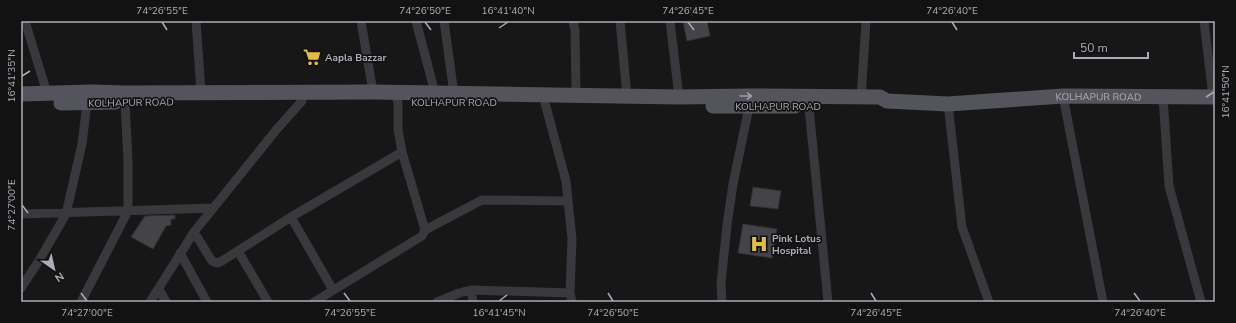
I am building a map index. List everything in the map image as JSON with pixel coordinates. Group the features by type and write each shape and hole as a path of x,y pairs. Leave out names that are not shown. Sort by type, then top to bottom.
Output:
{"main road":[{"name":"KOLHAPUR ROAD","path":"21,94 373,92 396,98 435,93 679,96 879,106 887,101"},
{"name":"KOLHAPUR ROAD","path":"21,104 281,99 302,101 396,98 545,103 749,107 880,97 887,101 948,104 1063,96 1214,97"}],"street":[{"path":"25,21 47,93"},
{"path":"196,21 202,92"},
{"path":"361,21 373,92"},
{"path":"416,21 435,93"},
{"path":"444,21 454,94"},
{"path":"573,21 575,30 576,95"},
{"path":"620,21 627,96"},
{"path":"670,21 679,96"},
{"path":"861,98 866,21"},
{"path":"1204,21 1214,97"},
{"path":"1063,96 1103,302"},
{"path":"1163,97 1169,186 1201,302"},
{"path":"396,98 398,130 402,152 425,230"},
{"path":"150,302 194,232 277,129 302,101"},
{"path":"81,302 128,211 128,161 125,102"},
{"path":"808,102 828,302"},
{"path":"21,288 66,214 82,144 87,103"},
{"path":"545,103 566,181 572,239 570,293 572,302"},
{"path":"948,104 962,227 989,302"},
{"path":"722,302 721,282 727,225 733,184 749,107"},
{"path":"194,232 212,261 217,263 291,217 402,152"},
{"path":"314,302 422,236 425,230 482,200 568,201"},
{"path":"21,214 66,214 213,208"},
{"path":"291,217 334,290"},
{"path":"238,251 268,302"},
{"path":"180,253 207,302"},
{"path":"159,289 166,302"},
{"path":"437,302 459,292 471,290 570,293"},
{"path":"471,290 473,302"}],"building":[{"path":"683,21 707,21 710,36 687,41"},
{"path":"753,187 781,191 778,209 750,206"},
{"path":"175,215 175,219 171,219 171,225 166,226 153,249 131,237 145,216"},
{"path":"743,224 777,229 772,258 738,253"}],"place":[{"name":"Aapla Bazzar","path":"312,57"},
{"name":"Pink Lotus Hospital","path":"759,244"}]}
